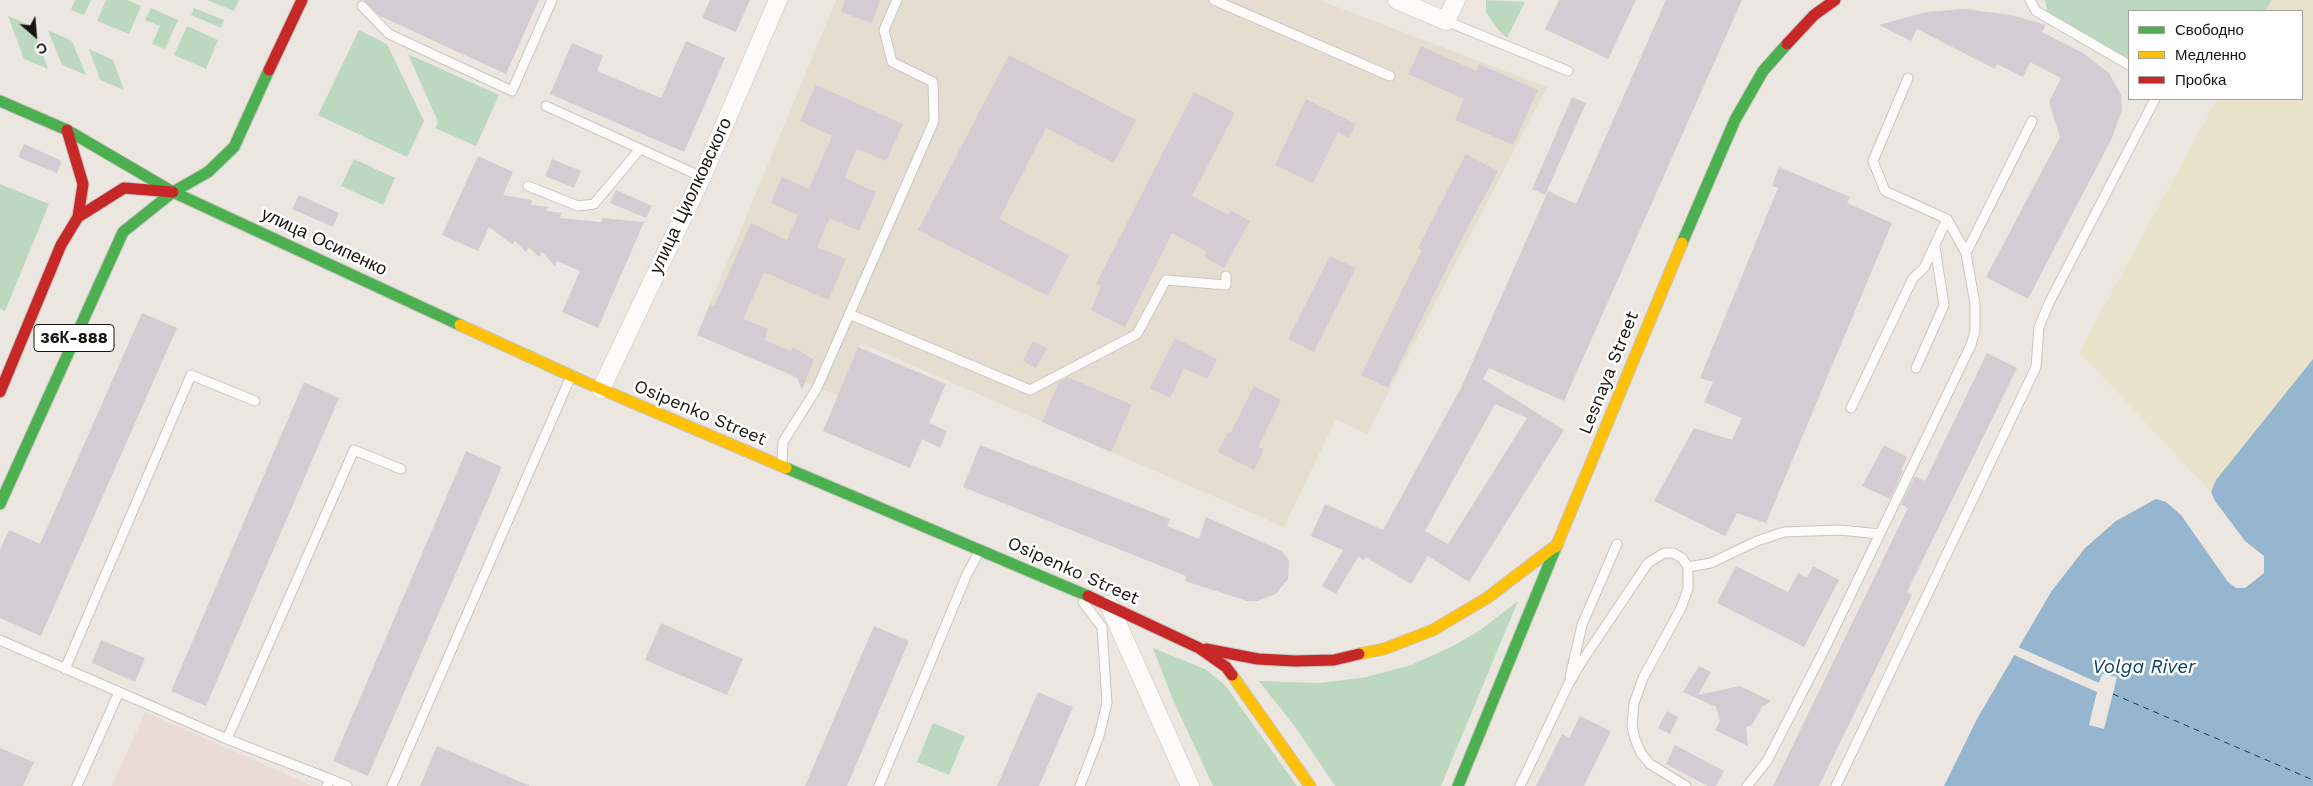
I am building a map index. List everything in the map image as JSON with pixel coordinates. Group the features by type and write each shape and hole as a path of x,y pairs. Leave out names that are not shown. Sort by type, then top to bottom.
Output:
{"main road":[{"name":"36К-888","path":"0,504 123,232 173,192 208,172 234,147 302,0"},
{"name":"Lesnaya Street","path":"1458,786 1680,246 1735,120 1763,71 1814,15 1835,0"},
{"path":"0,102 67,130 83,184 78,217"},
{"name":"улица Осипенко","path":"67,130 173,192 571,376"},
{"name":"36К-888","path":"0,392 61,245 78,217 124,188 173,192"},
{"name":"Osipenko Street","path":"571,376 1109,605 1199,648 1258,659 1295,661 1334,660 1384,649 1433,630 1487,598 1558,544"},
{"path":"1199,648 1226,667 1310,786"}],"street":[{"name":"улица Циолковского","path":"601,389 702,177 778,0"},
{"path":"1397,0 1446,21 1456,0"},
{"path":"1109,605 1190,786"}],"lane":[{"path":"362,6 390,34 512,91 552,0"},
{"path":"782,466 783,442 817,388 934,121 933,82 892,62 884,30 897,0"},
{"path":"1214,0 1390,76"},
{"path":"2030,0 2036,11 2128,64"},
{"path":"1446,21 1568,72"},
{"path":"1747,786 1767,761 1880,534 1973,338 1975,304 1966,253 1947,219 1885,191 1873,161 1908,78"},
{"path":"1836,786 2036,367 2039,327 2049,303 2154,100"},
{"path":"546,106 702,177"},
{"path":"1966,253 2032,121"},
{"path":"528,186 578,206 594,204 640,149"},
{"path":"1851,408 1913,278 1924,268 1947,219"},
{"path":"1916,368 1944,306 1935,247"},
{"path":"849,314 1030,390 1137,334 1166,280 1226,285 1226,276"},
{"path":"65,669 191,375 255,401"},
{"path":"392,786 571,376"},
{"path":"227,739 354,450 401,469"},
{"path":"1688,567 1711,563 1757,540 1784,532 1839,530 1880,534"},
{"path":"1568,685 1582,625 1617,544"},
{"path":"879,786 967,574 980,550"},
{"path":"1520,786 1568,685 1648,563 1664,553 1673,553 1682,558 1688,567 1688,590 1681,608 1643,678 1634,703 1632,726 1641,753 1650,764 1686,786"},
{"path":"1074,590 1102,627 1107,703 1099,736 1080,786"},
{"path":"0,640 329,782 347,786"},
{"path":"77,786 119,692"}],"shaded area":[{"path":"836,0 1319,0 1547,87 1367,434 1336,419 1284,527 861,343 838,396 697,335"},
{"path":"145,712 313,786 112,786"}],"green space":[{"path":"75,0 91,0 84,15 71,10"},
{"path":"106,0 127,0 141,6 129,34 97,21"},
{"path":"207,0 239,0 234,11"},
{"path":"1486,0 1525,2 1507,38 1499,31 1486,12"},
{"path":"2045,0 2272,0 2267,10 2128,10 2128,58 2047,12"},
{"path":"151,8 178,20 165,49 152,44 160,26 145,20"},
{"path":"194,8 224,20 221,28 191,15"},
{"path":"8,16 32,26 48,69 24,59"},
{"path":"187,26 218,40 206,69 174,55"},
{"path":"48,30 72,41 86,75 62,65"},
{"path":"359,30 387,44 424,121 407,157 318,115"},
{"path":"89,49 113,60 124,90 100,80"},
{"path":"408,54 499,95 476,146 435,128 438,122"},
{"path":"354,159 395,178 383,205 341,186"},
{"path":"0,184 49,204 5,311 0,309"},
{"path":"1518,601 1441,786 1335,786 1296,728 1259,681 1320,683 1367,677 1411,665 1451,647 1479,631"},
{"path":"1153,648 1205,669 1225,685 1297,786 1213,786 1173,700"},
{"path":"933,723 965,736 949,775 917,762"}],"sand":[{"path":"2272,0 2313,0 2313,359 2216,480 2211,492 2079,352 2216,100 2303,100 2303,10 2267,10"}],"water":[{"name":"Volga River","path":"2313,359 2313,786 1944,786 1977,719 2051,592 2085,548 2116,521 2156,499 2166,502 2181,515 2228,582 2236,588 2245,588 2264,573 2264,556 2245,541 2215,501 2211,492 2216,480"}],"pier":[{"path":"2018,647 2099,683 2102,674 2117,677 2104,729 2089,725 2097,692 2014,655"}],"building":[{"path":"364,0 539,0 506,74 380,16"},
{"path":"710,0 750,0 736,32 702,18"},
{"path":"845,0 880,0 872,23 841,12"},
{"path":"1559,0 1636,0 1608,59 1545,29"},
{"path":"1666,0 1742,0 1564,401 1489,368 1483,379 1564,430 1469,582 1428,556 1411,584 1365,557 1364,560 1358,557 1336,594 1322,586 1343,550 1311,536 1325,504 1383,530 1461,388 1548,191 1576,204","holes":["1495,404 1527,418 1448,544 1425,531"]},
{"path":"1965,9 2011,15 2046,25 2042,32 2083,53 2109,73 2121,95 2122,110 2112,138 2028,299 1986,277 2060,137 2049,102 2061,78 2030,62 2023,77 1997,64 1995,69 1917,29 1911,41 1879,25 1926,12"},
{"path":"686,41 725,58 684,152 550,94 572,43 603,56 597,71 661,98"},
{"path":"1421,46 1476,71 1479,64 1538,90 1513,145 1455,120 1464,99 1408,74"},
{"path":"1009,55 1136,120 1114,163 1046,128 999,219 1069,255 1048,296 918,230"},
{"path":"816,85 903,124 886,161 857,149 844,178 876,192 859,231 830,218 817,247 846,259 828,300 764,272 743,319 768,329 764,340 791,351 792,348 800,351 814,360 802,390 797,377 697,335 710,304 714,306 751,223 787,240 798,215 771,203 782,177 809,189 832,136 800,121"},
{"path":"1194,92 1235,113 1192,196 1228,215 1230,210 1250,221 1224,268 1204,257 1207,252 1172,233 1125,327 1091,310 1101,286 1096,284"},
{"path":"1572,97 1586,103 1545,195 1532,189"},
{"path":"1306,99 1356,124 1349,138 1338,132 1313,183 1275,165"},
{"path":"24,144 60,160 61,164 57,173 18,157"},
{"path":"1466,154 1498,171 1449,263 1388,388 1361,375 1422,250 1418,248"},
{"path":"478,156 513,172 503,195 532,200 531,205 549,207 546,211 562,213 560,218 601,222 603,218 644,222 598,328 562,312 580,271 557,261 555,266 542,252 539,257 529,247 526,252 515,241 513,245 489,227 478,251 442,235"},
{"path":"552,159 581,171 574,188 545,176"},
{"path":"1779,167 1850,197 1847,203 1892,223 1766,523 1737,513 1725,536 1654,501 1694,428 1732,440 1742,418 1704,402 1713,382 1700,378 1778,188 1772,186"},
{"path":"616,190 652,206 646,218 610,203"},
{"path":"299,195 339,213 333,227 292,209"},
{"path":"1330,256 1356,268 1314,352 1288,339"},
{"path":"142,313 177,328 41,636 0,618 0,550 9,530 40,544"},
{"path":"1175,338 1217,359 1207,379 1184,368 1170,398 1150,388"},
{"path":"1033,341 1047,348 1036,368 1023,361"},
{"path":"858,347 946,384 929,423 947,431 940,448 922,439 910,468 823,431"},
{"path":"1987,353 2017,368 1907,592 1912,595 1819,786 1773,786 1908,508 1901,504 1915,476 1925,481"},
{"path":"1068,377 1132,405 1111,452 1042,422 1059,382"},
{"path":"304,382 339,398 206,706 171,691"},
{"path":"1254,386 1281,400 1258,447 1264,449 1254,470 1218,452 1228,432 1231,433"},
{"path":"980,445 1170,519 1167,526 1199,539 1206,517 1283,552 1289,561 1288,579 1276,594 1257,601 1247,601 1185,581 1186,576 963,487"},
{"path":"1884,445 1907,457 1901,470 1903,471 1890,499 1862,486"},
{"path":"466,451 502,467 368,776 333,761"},
{"path":"1736,566 1788,592 1798,573 1807,578 1813,566 1839,580 1804,647 1717,603"},
{"path":"661,623 743,659 727,695 645,660"},
{"path":"874,626 909,641 847,786 805,786"},
{"path":"101,640 145,658 135,682 92,663"},
{"path":"1699,666 1711,672 1698,695 1740,686 1771,701 1762,707 1752,725 1746,727 1748,746 1715,730 1720,721 1716,707 1683,692"},
{"path":"1038,692 1073,707 1039,786 997,786"},
{"path":"1667,711 1678,717 1670,734 1658,728"},
{"path":"1580,716 1611,731 1584,786 1536,786 1562,734 1569,738"},
{"path":"1675,745 1724,771 1716,786 1708,786 1666,764"},
{"path":"437,746 530,786 420,786"},
{"path":"0,748 34,762 23,786 0,786"}],"ferry route":[{"path":"2113,694 2313,780"}],"traffic: fast":[{"path":"1682,243 1735,120 1763,71 1787,44"},
{"path":"0,504 123,232 173,192 208,172 234,147 269,70"},
{"path":"0,101 67,130 173,192 460,325"},
{"path":"786,468 1088,596"},
{"path":"1458,786 1556,547"}],"traffic: slow":[{"path":"1556,547 1682,243"},
{"path":"460,325 587,383 786,468"},
{"path":"1359,654 1384,649 1433,630 1487,598 1558,544"},
{"path":"1232,675 1310,786"}],"traffic: jam":[{"path":"269,70 302,0"},
{"path":"1787,44 1814,15 1835,0"},
{"path":"0,392 61,245 78,217 83,184 67,130"},
{"path":"78,217 124,188 173,192"},
{"path":"1088,596 1199,648 1226,667 1232,675"},
{"path":"1206,649 1258,659 1295,661 1334,660 1359,654"}]}
